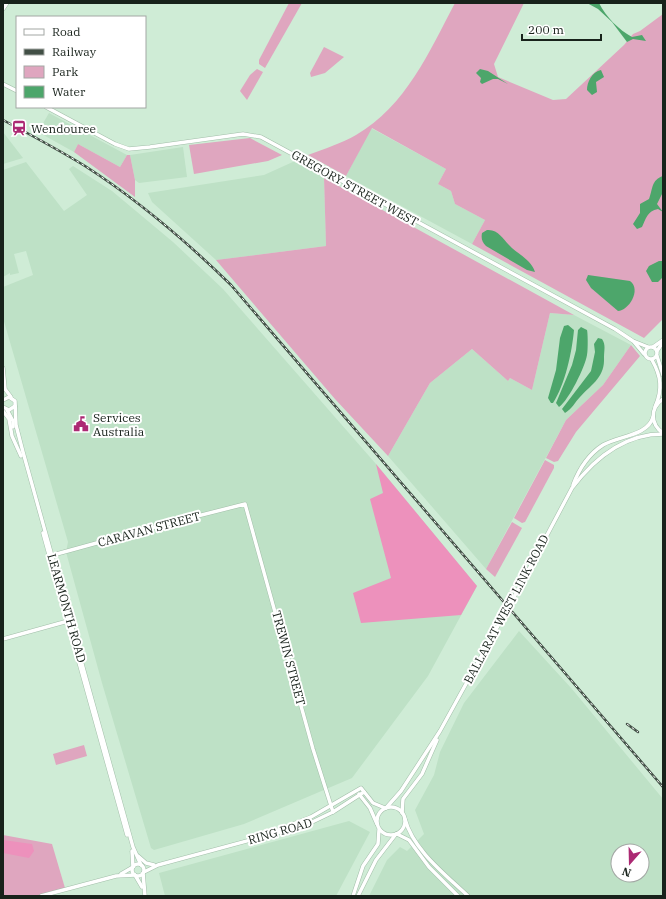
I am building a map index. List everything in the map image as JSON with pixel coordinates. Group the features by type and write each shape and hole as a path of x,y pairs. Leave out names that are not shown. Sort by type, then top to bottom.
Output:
{"main road":[{"path":"3,10 6,3"},
{"path":"3,84 16,90"},
{"name":"GREGORY STREET WEST","path":"48,108 115,144 129,149 243,134 261,137 633,341 651,347"},
{"path":"633,341 646,358 652,360 658,370 661,382 653,417 656,426 663,434"},
{"path":"644,354 645,350 663,341"},
{"path":"652,360 657,354 663,341"},
{"path":"651,347 657,354 663,375"},
{"path":"3,368 5,389 15,400 15,406 13,409 4,410"},
{"path":"3,400 11,397"},
{"path":"655,406 663,399"},
{"name":"LEARMONTH ROAD","path":"15,406 15,419 19,440 78,650 132,851 133,867"},
{"name":"LEARMONTH ROAD","path":"4,410 13,421 15,440 51,556"},
{"name":"BALLARAT WEST LINK ROAD","path":"386,808 401,791 440,731 512,601 572,488 580,469 596,450 617,438 645,429 653,417"},
{"name":"BALLARAT WEST LINK ROAD","path":"572,488 591,465 610,451 636,439 663,434"},
{"name":"CARAVAN STREET","path":"51,556 162,524 245,504"},
{"name":"TREWIN STREET","path":"245,504 330,807 333,812"},
{"path":"3,639 69,621"},
{"name":"BALLARAT WEST LINK ROAD","path":"402,813 403,799 422,774 440,731"},
{"path":"354,896 363,866 378,844 380,837 370,808 360,791"},
{"name":"RING ROAD","path":"235,844 304,821 360,791"},
{"name":"RING ROAD","path":"360,791 364,792 374,804 386,808"},
{"name":"RING ROAD","path":"141,865 156,865 306,825 333,812 360,791"},
{"path":"458,896 429,867 409,840 396,834 384,834 377,826 378,816 386,808 395,808 402,813 409,831 423,850 468,896"},
{"name":"LEARMONTH ROAD","path":"121,810 133,847 141,865"},
{"path":"358,896 376,860 396,834 402,829 404,819"},
{"path":"304,821 306,825"},
{"path":"133,847 142,860 156,865"},
{"path":"116,876 137,864 141,865 144,873 145,895"},
{"name":"RING ROAD","path":"144,873 156,865"},
{"path":"133,867 135,875 145,895"},
{"path":"41,896 116,876 140,876 144,873"}],"shaded area":[{"path":"49,113 127,155 120,167 78,144 74,152 38,132"},
{"path":"371,128 446,169 438,184 451,191 455,204 485,220 472,244 346,176"},
{"path":"3,132 23,158 3,164"},
{"path":"183,147 187,177 139,183 135,180 130,155"},
{"path":"295,161 324,178 326,246 216,260 152,202 148,193 264,175"},
{"path":"26,162 64,211 87,195 69,169 73,166 112,191 173,242 223,289 376,464 477,586 428,676 352,778 244,824 154,850 151,848 102,683 66,552 68,542 3,318 3,287 33,275 26,251 14,254 19,273 10,275 10,273 3,277 3,170"},
{"path":"550,313 574,315 631,345 603,385 566,420 486,569 388,456 430,383 472,349 508,381 510,378 532,390"},
{"path":"376,464 477,586 461,615 361,623 353,593 391,578 370,499 383,493"},
{"path":"519,631 572,689 663,799 663,896 369,896 387,860 400,847 407,851 424,834 415,810 434,775 440,752 464,703"},
{"path":"349,821 370,832 336,896 165,896 159,873"},
{"path":"3,840 32,844 34,851 29,858 3,853"}],"green space":[{"path":"289,3 302,3 265,68 259,64 259,60"},
{"path":"455,3 524,3 494,64 498,77 553,100 566,99 624,45 633,34 640,31 663,14 663,319 644,338 472,244 485,220 455,204 451,191 438,184 446,169 372,128 346,176 308,155 356,135 374,123 389,109 402,93 425,59"},
{"path":"324,47 344,57 325,73 311,77 310,73"},
{"path":"257,69 263,72 247,100 240,91 250,75"},
{"path":"250,138 282,155 268,161 194,174 189,145"},
{"path":"78,144 120,167 127,155 130,155 135,180 135,197 74,152"},
{"path":"324,178 574,315 550,313 532,390 510,378 508,381 472,349 430,383 388,456 335,399 216,260 326,246"},
{"path":"631,345 640,356 576,432 558,461 554,462 546,458 566,420 603,385"},
{"path":"545,460 554,465 554,468 525,522 522,523 514,518"},
{"path":"512,522 522,528 495,577 486,569"},
{"path":"84,745 87,756 56,765 53,754"},
{"path":"3,835 52,844 65,888 37,896 3,896"}],"water":[{"path":"587,3 599,3 613,23 622,31 632,37 642,35 646,41 633,39 627,42 612,22 598,9"},
{"path":"480,69 488,71 508,84 498,79 493,79 482,84 480,82 481,78 476,73"},
{"path":"601,70 604,77 596,82 597,92 592,95 587,90 588,84 593,75"},
{"path":"663,176 663,192 657,204 663,212 658,209 654,210 647,216 642,227 637,229 633,224 640,213 640,204 649,199 654,182"},
{"path":"487,230 494,231 500,235 512,248 527,260 535,272 527,270 486,246 482,240 482,233"},
{"path":"659,261 663,261 662,278 658,282 652,282 646,271 649,266"},
{"path":"588,275 630,281 635,289 632,299 626,308 618,311 591,288 586,280"},
{"path":"568,325 574,330 570,358 561,387 553,403 551,403 548,398 556,370 560,338 564,326"},
{"path":"581,327 587,330 588,350 586,360 572,391 559,407 556,403 572,365 576,350 578,330"},
{"path":"598,338 602,339 604,345 604,364 600,375 570,410 565,413 562,409 591,371 595,352 594,344"}],"railway":[{"path":"3,120 75,160 105,179 143,207 179,237 231,285 663,787"},
{"path":"627,724 638,732"}],"place":[{"name":"Wendouree","path":"19,128"},
{"name":"Services Australia","path":"81,424"}]}
